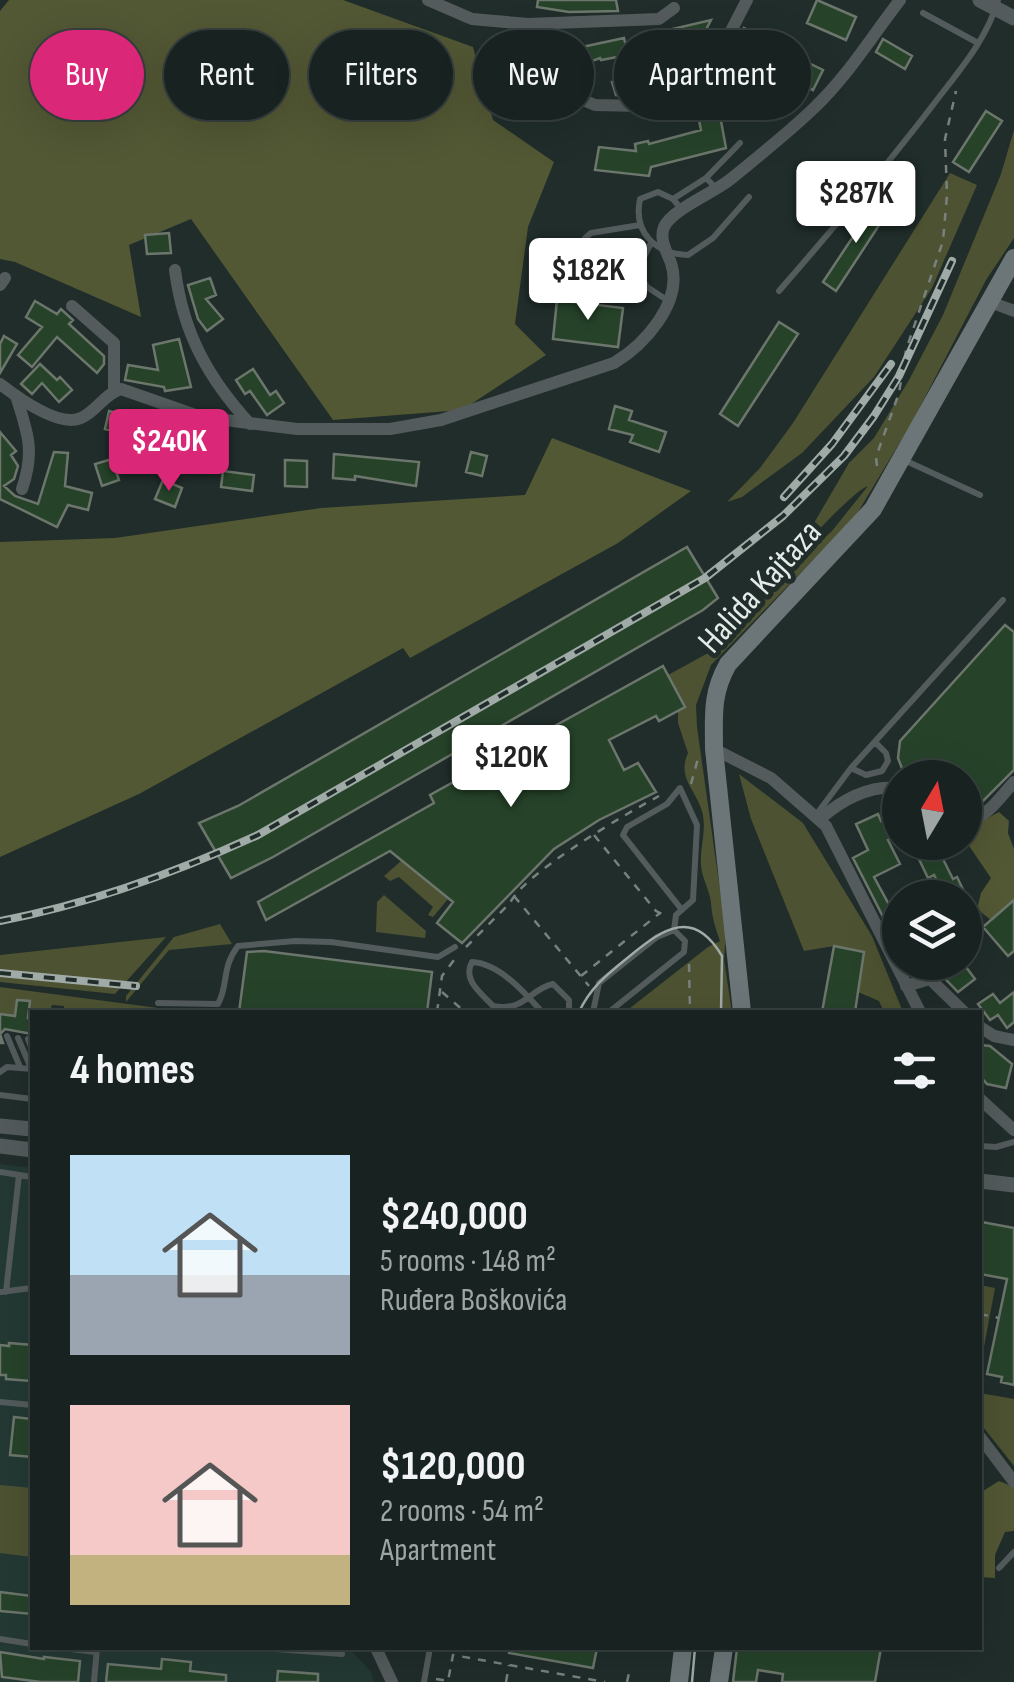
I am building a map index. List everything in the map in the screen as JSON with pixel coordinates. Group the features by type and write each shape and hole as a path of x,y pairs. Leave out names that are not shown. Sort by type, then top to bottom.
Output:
{"main road":[{"name":"Halida Kajtaza","path":"742,1010 714,749 713,700 728,664 856,530 889,485 1014,258"},
{"path":"679,1682 683,1650"},
{"path":"719,1682 724,1650"}],"street":[{"path":"428,0 472,19 528,24 659,19 674,8"},
{"path":"528,24 516,57 515,66 522,73 594,105 639,106 693,83 717,58 747,0"},
{"path":"0,384 50,414 76,419 114,391 128,389 194,416 250,424 390,430 440,420 614,363 628,355 649,333 669,301 674,278 664,252 664,226 678,204 717,190 815,107 900,0"},
{"path":"980,0 997,4 1014,18"},
{"path":"175,270 178,295 205,367 222,394 250,424"},
{"path":"990,302 1014,311"},
{"path":"72,306 114,343 114,391"},
{"path":"16,396 31,462 22,489"},
{"path":"714,749 771,778 826,826 919,1010"},
{"path":"982,815 1014,782"},
{"path":"818,817 871,788 882,788"},
{"path":"906,986 930,979 962,1010"},
{"path":"982,1028 994,1036 1014,1040"},
{"path":"982,1101 1014,1130"},
{"path":"0,1126 30,1129"},
{"path":"0,1146 30,1150"},
{"path":"982,1181 1014,1185"},
{"path":"982,1440 1014,1482"},
{"path":"377,1650 392,1682"}],"lane":[{"path":"779,291 878,176 959,70 978,44 997,4"},
{"path":"923,13 978,44"},
{"path":"740,144 678,204 658,192 640,199 640,225 651,243 664,252 694,252 713,238 749,196"},
{"path":"706,178 717,190"},
{"path":"640,225 591,233 586,238 584,257 590,262 632,262 643,259 651,243"},
{"path":"632,262 647,287 669,301"},
{"path":"903,460 980,495"},
{"path":"818,817 851,768 1003,600"},
{"path":"851,768 866,775 882,771 888,760 875,742"},
{"path":"611,1010 686,947 674,930 675,920 693,900 696,820 680,788 667,804 624,830 623,835 682,910"},
{"path":"593,1010 599,983 657,937 674,930"},
{"path":"158,1003 218,1004 222,1000 225,968 238,946 332,942 438,956 455,947"},
{"path":"540,1010 531,1000 490,965 472,962 469,980 491,1009 531,1000 542,987 553,984 569,1000 570,1010"},
{"path":"6,1036 20,1067"},
{"path":"18,1038 30,1064"},
{"path":"28,1039 30,1044"},
{"path":"0,1072 7,1067 30,1068"},
{"path":"0,1095 30,1098"},
{"path":"982,1146 1014,1142"},
{"path":"0,1172 30,1177"},
{"path":"19,1175 3,1292 29,1288"},
{"path":"0,1402 30,1405"},
{"path":"999,1568 1014,1552"},
{"path":"0,1639 30,1644"},
{"path":"94,1682 96,1650"},
{"path":"297,1650 342,1654"},
{"path":"424,1679 430,1650"}],"path":[{"path":"889,485 878,471 876,457 899,393 906,350 942,241 947,194 945,139 959,70"},
{"path":"510,903 514,895 594,834 663,794"},
{"path":"594,834 660,913 675,920"},
{"path":"514,895 584,982"},
{"path":"580,978 660,913"},
{"path":"480,932 484,938"},
{"path":"680,955 688,962 690,1010"},
{"path":"440,991 463,1010"},
{"path":"982,1314 999,1318"},
{"path":"464,1658 466,1650"},
{"path":"448,1681 453,1655 605,1682"},
{"path":"506,1682 509,1664"},
{"path":"547,1682 548,1672"},
{"path":"627,1682 628,1672"},
{"path":"424,1679 456,1682"}],"shaded area":[{"path":"0,1164 30,1168 30,1650 351,1650 371,1672 374,1682 0,1682"}],"green space":[{"path":"9,0 343,0 426,30 309,30 309,120 453,120 453,40 473,47 473,120 493,120 554,162 528,227 515,324 546,355 462,410 333,420 191,219 129,245 141,317 0,259 0,11"},
{"path":"1014,130 1014,238 986,280 911,424 855,517 711,665 696,705 726,932 724,960 732,1010 628,1010 720,941 702,870 702,811 688,783 688,753 678,723 678,711 685,707 668,675 710,652 716,635 832,531 868,486 776,575 772,570 814,523 849,463 874,438 909,380 943,315 1001,174"},
{"path":"950,173 977,185 932,288 874,377 802,453 742,497 727,502 760,468 793,423"},
{"path":"552,438 691,491 618,543 410,658 403,648 139,794 0,857 0,542 115,538 321,508 525,495"},
{"path":"739,774 803,823 872,936 882,961 882,980 890,980 902,1010 883,1010 879,1001 858,992 864,952 834,946 804,951 751,819"},
{"path":"999,812 1009,821 1008,833 1014,849 1014,902 991,920 982,913 982,892 991,878 979,860 982,860 982,821"},
{"path":"401,861 448,899 433,917 428,915 433,907 399,877 390,881 384,876"},
{"path":"384,895 426,931 425,938 376,932 377,902"},
{"path":"220,924 232,944 169,950 126,1002 126,996 174,937"},
{"path":"166,937 115,994 0,982 0,955"},
{"path":"0,987 173,1010 64,1010 64,1006 52,1005 51,1010 30,1010 28,1018 30,1001 18,1000 15,1016 0,1014"},
{"path":"982,1285 995,1288 982,1357"},
{"path":"982,1393 1014,1399 1014,1466 982,1426"},
{"path":"999,1481 1014,1487 1014,1531 1005,1532 995,1555 995,1578 982,1577 983,1491"},
{"path":"0,1485 30,1488 30,1557 0,1553"}],"building":[{"path":"538,0 616,0 618,11 569,12 537,7"},
{"path":"817,0 856,17 846,40 807,23"},
{"path":"711,20 706,30 668,30"},
{"path":"883,39 912,56 905,69 876,52"},
{"path":"614,40 614,58 594,60 594,44"},
{"path":"811,64 823,70 811,89"},
{"path":"986,111 1002,121 969,172 953,162"},
{"path":"699,120 721,120 726,148 651,167 649,176 595,170 599,147 636,151 635,144 701,130"},
{"path":"876,202 889,210 836,291 823,282"},
{"path":"169,233 171,253 147,254 145,235"},
{"path":"210,278 216,295 206,299 223,319 207,331 198,319 188,285"},
{"path":"557,300 623,308 618,347 553,339"},
{"path":"35,301 57,314 61,309 73,320 69,324 104,356 104,364 97,373 57,337 32,367 18,355 42,327 26,317"},
{"path":"779,322 798,334 738,426 720,414"},
{"path":"4,336 17,344 0,373 0,344"},
{"path":"179,339 191,387 165,391 164,387 125,380 128,365 158,370 153,345"},
{"path":"40,364 72,390 59,402 42,383 32,394 21,384"},
{"path":"253,369 270,395 276,391 284,403 267,415 250,391 245,394 236,380"},
{"path":"615,406 632,411 629,420 666,432 659,452 630,442 633,435 609,429"},
{"path":"109,411 134,417 130,434 105,429"},
{"path":"0,432 16,451 11,455 18,466 14,479 4,486 15,496 38,504 54,452 68,453 65,486 92,493 88,510 68,505 57,527 0,499"},
{"path":"471,452 487,456 482,476 466,472"},
{"path":"334,454 419,462 416,486 355,476 355,480 333,478"},
{"path":"112,459 119,480 102,486 95,464"},
{"path":"285,460 307,461 307,487 285,486"},
{"path":"223,471 254,475 252,491 221,487"},
{"path":"163,480 182,488 175,507 155,499"},
{"path":"687,547 718,598 703,610 231,878 199,823 238,806"},
{"path":"1005,625 1014,632 1014,770 982,802 982,760 899,760 900,741"},
{"path":"663,666 685,707 659,721 656,716 609,740 624,770 638,763 656,792 599,820 554,849 462,943 437,923 453,902 390,851 266,920 258,902 434,803 430,795"},
{"path":"878,814 882,860 898,860 900,864 874,877 882,892 882,915 853,858 868,850 856,824"},
{"path":"919,860 944,860 953,879 958,880 937,880 934,875 928,878"},
{"path":"1014,900 1014,951 1008,956 983,927"},
{"path":"834,946 864,952 855,1010 822,1010"},
{"path":"247,952 432,972 427,1010 239,1010"},
{"path":"946,980 974,980 958,992"},
{"path":"1014,992 1014,1022 1007,1028 998,1015 990,1020 978,1004 993,994 1000,1003"},
{"path":"17,1000 30,1001 30,1034 5,1029 0,1034 0,1014 15,1016"},
{"path":"982,1045 990,1046 1012,1064 1006,1088 987,1084 982,1078"},
{"path":"982,1222 1014,1228 1014,1385 987,1374 1007,1279 982,1274"},
{"path":"0,1345 30,1345 30,1381 0,1375"},
{"path":"14,1417 30,1419 30,1457 10,1455"},
{"path":"0,1592 30,1596 30,1614 0,1611"},
{"path":"509,1650 597,1650 593,1668"},
{"path":"737,1650 881,1650 875,1682 782,1682 783,1674 758,1670 756,1682 733,1682"},
{"path":"0,1652 80,1661 78,1682 2,1677"},
{"path":"162,1659 191,1662 190,1671 226,1675 226,1682 106,1682 108,1664 161,1669"},
{"path":"278,1671 318,1674 318,1682 277,1682"}],"tram line":[{"path":"580,1010 595,987 615,968 655,937 678,927 701,932 722,956 721,1010"},
{"path":"692,1682 695,1650"}],"railway":[{"path":"0,921 132,886 258,835 705,578 783,516 844,456 899,376 952,261"},
{"path":"784,497 832,444 891,364"},
{"path":"0,973 136,986"}]}
